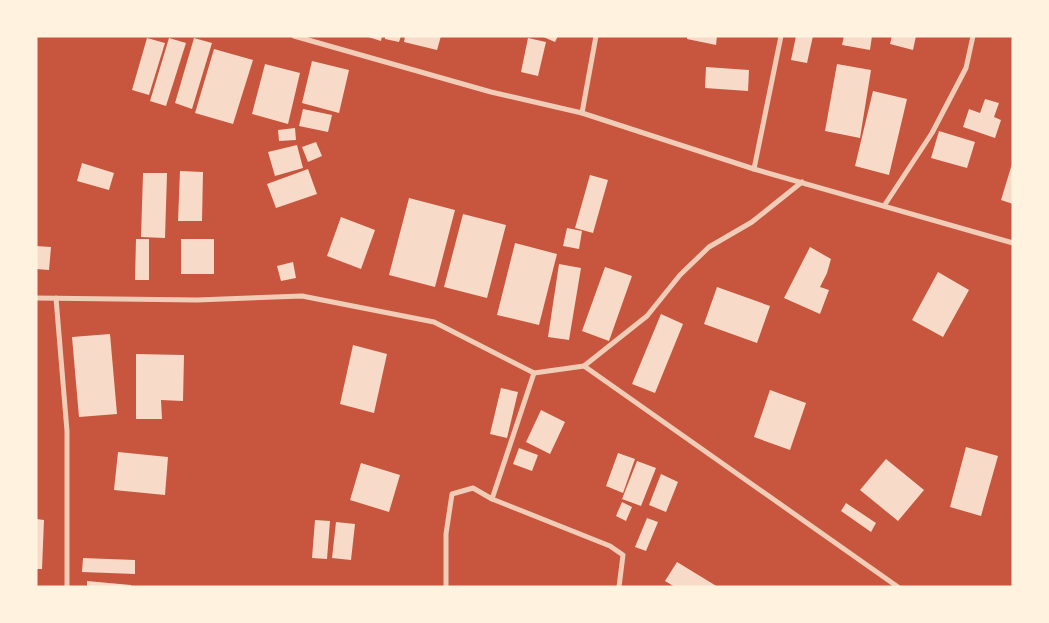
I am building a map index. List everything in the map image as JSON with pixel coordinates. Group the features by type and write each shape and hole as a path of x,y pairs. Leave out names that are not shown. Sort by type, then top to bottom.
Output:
{"street":[{"path":"294,36 491,92 582,113 754,169 1013,243"},
{"path":"582,113 596,36"},
{"path":"754,169 781,36"},
{"path":"884,206 932,133 966,68 973,36"},
{"path":"36,298 197,300 302,296 434,322 534,373 584,366 647,316 680,275 709,247 752,222 802,182"},
{"path":"56,298 67,431 67,587"},
{"path":"584,366 898,587"},
{"path":"492,499 534,373"},
{"path":"446,587 446,534 452,494 472,488 492,499 610,546 623,555 619,587"}],"building":[{"path":"365,36 382,36 381,41"},
{"path":"385,36 401,36 399,42 385,39"},
{"path":"405,36 441,36 437,50 404,42"},
{"path":"541,36 558,36 555,42"},
{"path":"687,36 717,36 716,45 687,39"},
{"path":"796,36 813,36 807,63 791,60"},
{"path":"844,36 872,36 870,50 842,45"},
{"path":"892,36 916,36 913,50 890,44"},
{"path":"147,38 165,43 149,95 132,90"},
{"path":"169,38 186,43 166,106 150,101"},
{"path":"194,38 212,43 192,109 175,103"},
{"path":"528,38 546,42 538,76 521,72"},
{"path":"214,49 253,60 233,124 195,113"},
{"path":"312,61 349,70 339,113 302,103"},
{"path":"265,64 300,73 288,124 252,114"},
{"path":"837,64 871,70 860,138 825,131"},
{"path":"706,67 749,70 748,91 705,88"},
{"path":"873,91 907,99 889,175 855,166"},
{"path":"985,99 999,103 994,117 1001,120 995,138 963,127 969,109 980,113"},
{"path":"303,109 332,115 328,132 299,126"},
{"path":"295,128 296,140 279,141 278,130"},
{"path":"939,131 975,142 967,168 931,158"},
{"path":"316,142 322,156 308,162 302,147"},
{"path":"297,145 303,168 275,176 268,152"},
{"path":"82,163 114,173 109,190 77,181"},
{"path":"1013,164 1013,204 1001,200"},
{"path":"308,169 317,194 276,208 267,184"},
{"path":"180,171 203,172 202,221 178,221"},
{"path":"143,173 167,173 165,238 141,237"},
{"path":"590,175 608,180 593,233 575,228"},
{"path":"409,198 455,210 435,287 389,275"},
{"path":"463,214 506,225 487,298 444,287"},
{"path":"341,217 375,230 361,269 327,256"},
{"path":"567,228 582,231 579,249 563,246"},
{"path":"136,239 149,239 149,280 135,280"},
{"path":"181,239 214,239 214,274 181,274"},
{"path":"515,243 557,254 539,325 497,315"},
{"path":"36,246 51,247 49,270 36,269"},
{"path":"810,247 831,259 820,287 829,290 820,314 784,298"},
{"path":"293,262 296,278 281,281 277,266"},
{"path":"559,264 581,268 569,340 548,337"},
{"path":"605,267 632,276 609,341 582,331"},
{"path":"938,272 969,290 943,337 912,320"},
{"path":"717,287 770,306 757,343 704,324"},
{"path":"661,314 683,324 655,393 632,384"},
{"path":"110,334 117,414 79,417 72,337"},
{"path":"353,345 387,354 374,413 340,404"},
{"path":"136,354 184,355 183,401 161,400 162,419 136,419"},
{"path":"501,388 518,392 507,438 490,434"},
{"path":"770,390 806,403 790,450 754,437"},
{"path":"541,410 565,422 550,454 526,442"},
{"path":"966,447 998,456 981,516 950,507"},
{"path":"519,448 538,455 532,471 513,464"},
{"path":"118,452 168,457 165,495 114,490"},
{"path":"618,453 635,459 623,493 606,486"},
{"path":"886,459 924,490 898,521 860,490"},
{"path":"637,461 656,468 641,506 622,499"},
{"path":"361,463 400,475 389,512 350,500"},
{"path":"661,474 678,482 666,512 649,505"},
{"path":"622,502 632,507 626,521 616,516"},
{"path":"846,503 876,523 871,532 841,511"},
{"path":"647,518 658,522 646,551 635,547"},
{"path":"36,519 44,520 42,569 36,569"},
{"path":"315,520 330,521 327,559 312,558"},
{"path":"336,522 355,524 351,560 332,558"},
{"path":"83,558 135,560 135,574 82,572"},
{"path":"677,562 718,587 675,587 665,581"},
{"path":"87,581 131,585 131,587 87,587"}]}
